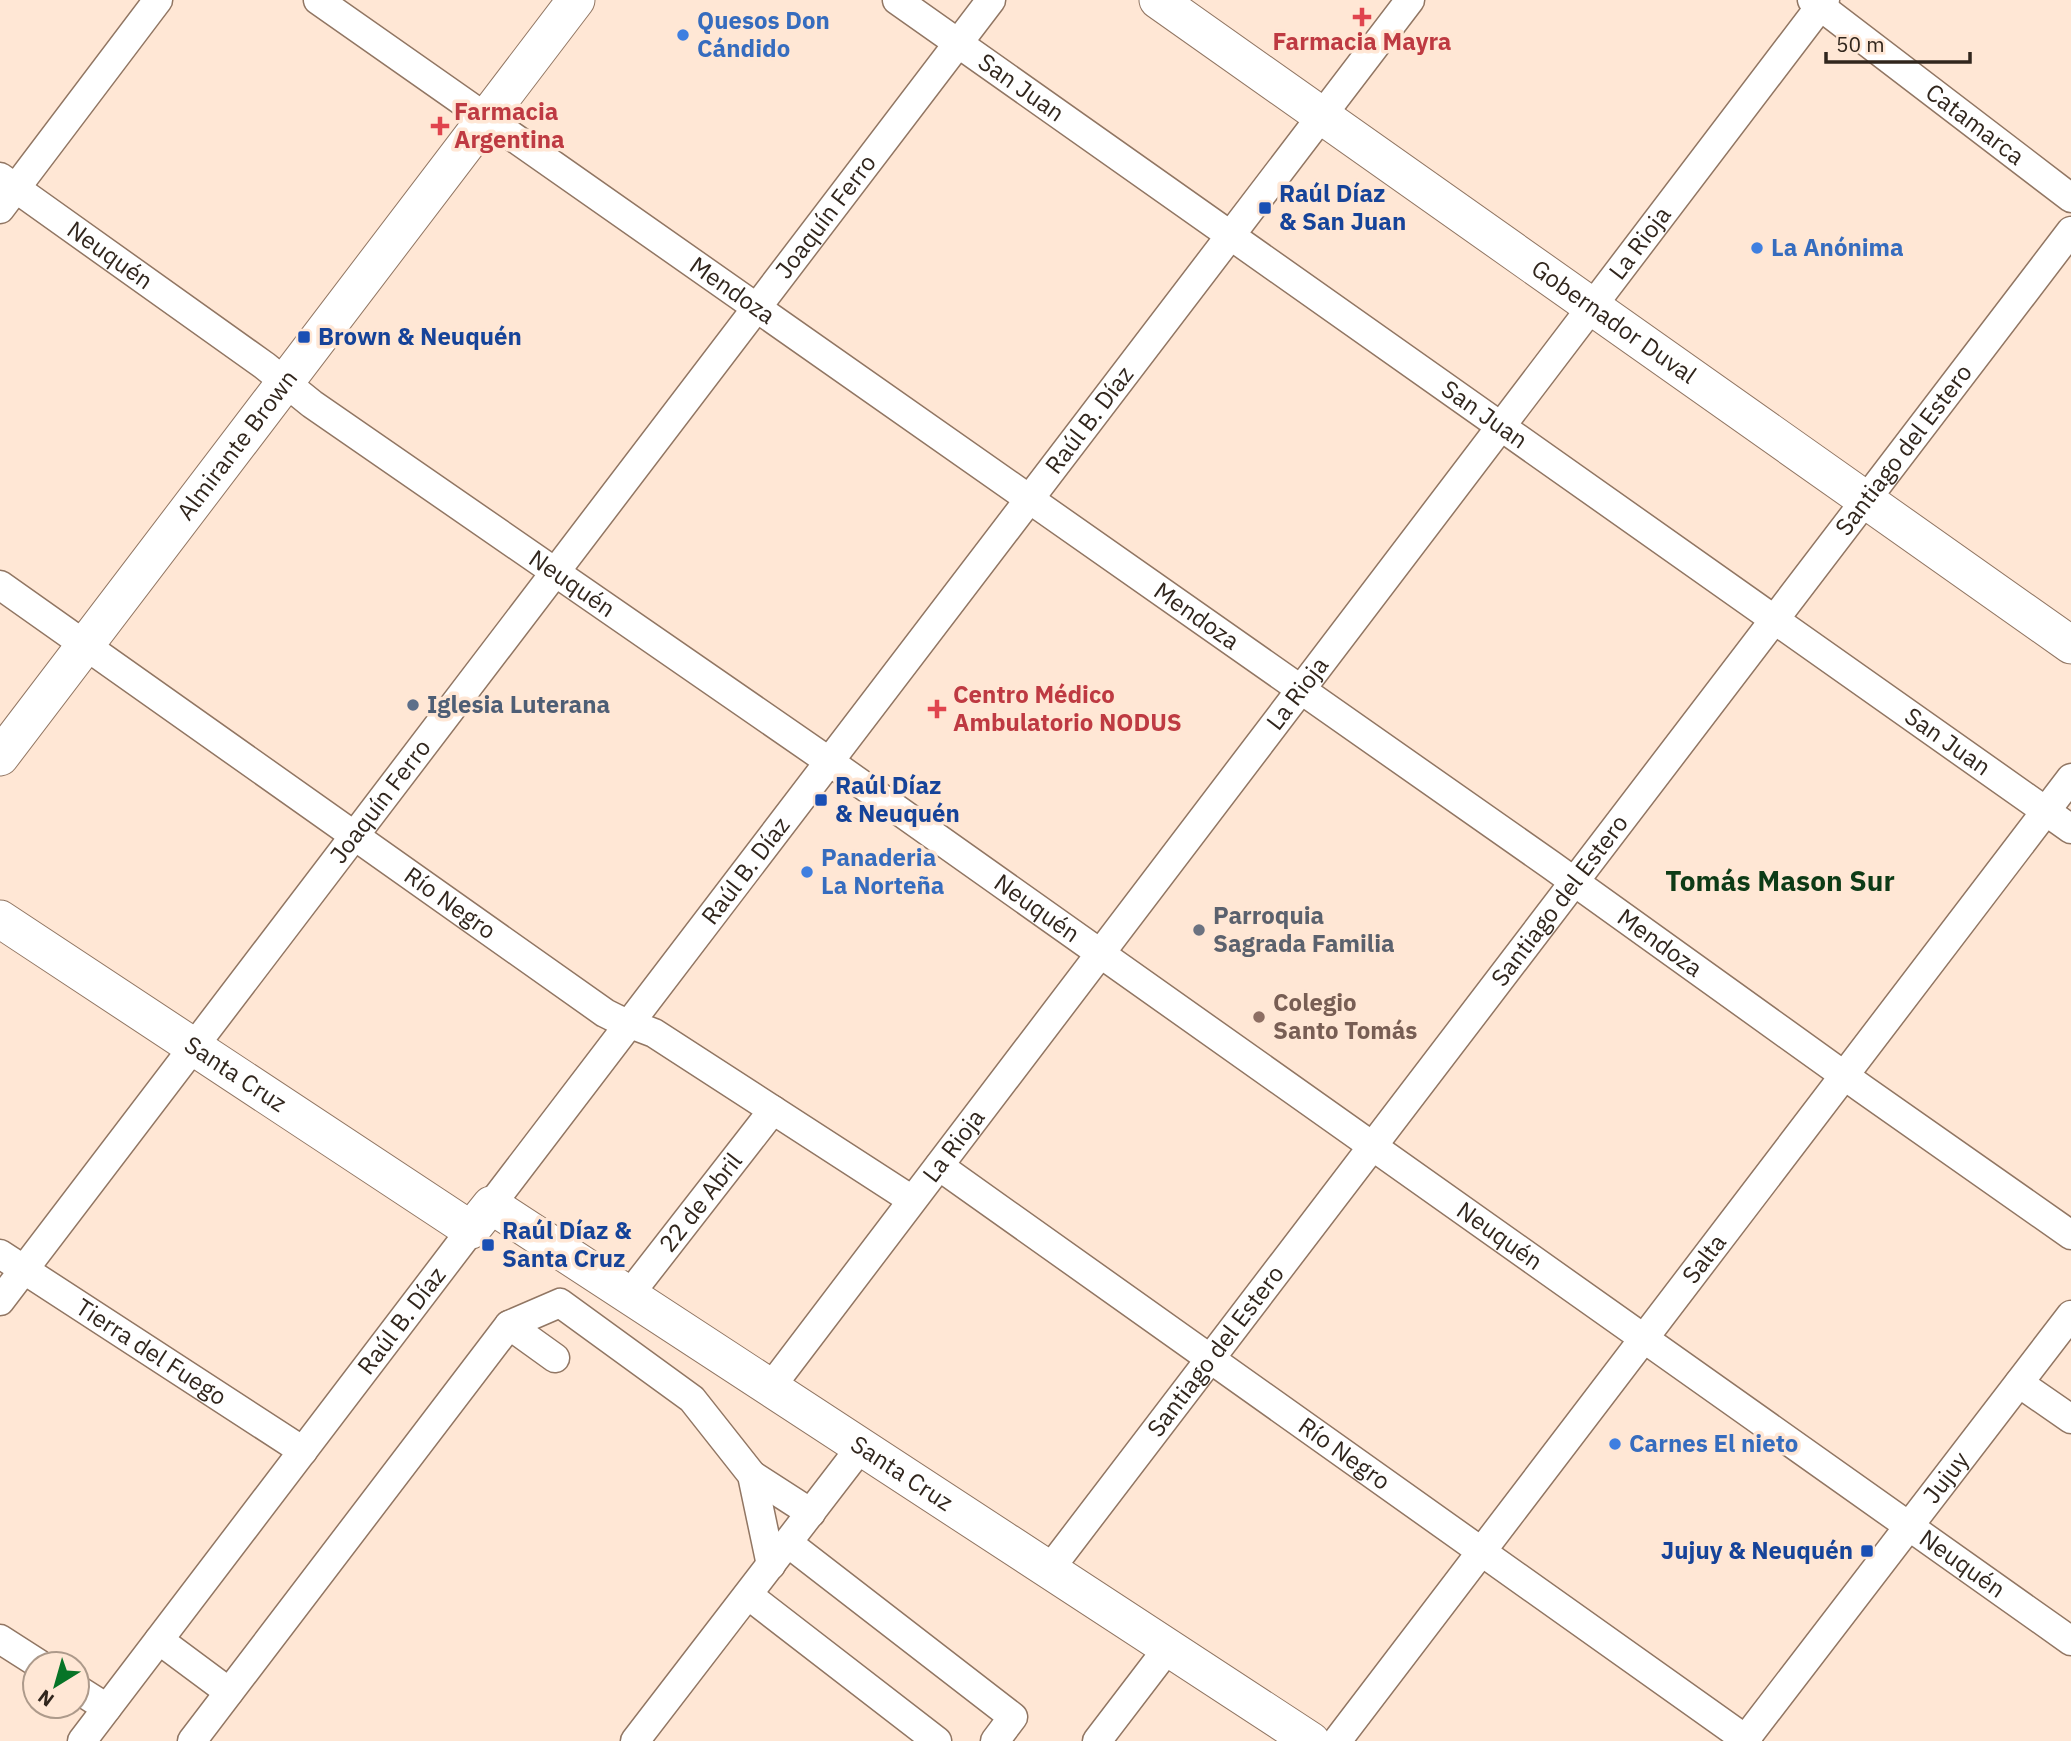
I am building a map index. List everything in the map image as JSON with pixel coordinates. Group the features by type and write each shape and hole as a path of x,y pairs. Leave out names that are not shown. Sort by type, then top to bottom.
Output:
{"main road":[{"name":"Almirante Brown","path":"0,757 576,0"},
{"name":"Gobernador Duval","path":"1158,0 2071,645"},
{"name":"Santa Cruz","path":"0,919 194,1047 481,1217 629,1295 1311,1741"}],"street":[{"path":"5,191 158,0"},
{"name":"Mendoza","path":"318,0 2071,1234"},
{"name":"San Juan","path":"897,0 2071,829"},
{"name":"Joaquín Ferro","path":"0,1301 991,0"},
{"name":"Raúl B. Díaz","path":"82,1741 1410,0"},
{"name":"Catamarca","path":"1819,2 2071,198"},
{"name":"La Rioja","path":"770,1388 1501,426 1819,2"},
{"name":"Neuquén","path":"5,191 265,366 312,404 829,761 2071,1641"},
{"name":"Santiago del Estero","path":"1049,1570 2071,231"},
{"name":"Río Negro","path":"0,585 605,1013 654,1033 912,1200"},
{"name":"Salta","path":"1337,1741 2071,778"},
{"name":"22 de Abril","path":"629,1295 773,1110"},
{"name":"Río Negro","path":"939,1166 1746,1740"},
{"name":"Tierra del Fuego","path":"0,1254 303,1451"},
{"path":"192,1741 509,1325 561,1303 692,1399 752,1475 811,1513"},
{"name":"Jujuy","path":"1746,1740 2071,1315"},
{"path":"509,1325 555,1358"},
{"path":"2019,1383 2071,1419"},
{"path":"635,1741 861,1447"},
{"path":"752,1475 779,1554 1013,1717 995,1741"},
{"path":"748,1595 937,1741"},
{"path":"0,1639 21,1652"},
{"path":"159,1640 229,1692"},
{"path":"1097,1741 1168,1648"},
{"path":"91,1698 107,1708"}],"place":[{"name":"Farmacia Mayra","path":"1362,17"},
{"name":"Quesos Don Cándido","path":"683,35"},
{"name":"Farmacia Argentina","path":"440,126"},
{"name":"Raúl Díaz & San Juan","path":"1265,208"},
{"name":"La Anónima","path":"1757,248"},
{"name":"Brown & Neuquén","path":"304,337"},
{"name":"Iglesia Luterana","path":"413,705"},
{"name":"Centro Médico Ambulatorio NODUS","path":"937,709"},
{"name":"Raúl Díaz & Neuquén","path":"821,800"},
{"name":"Panaderia La Norteña","path":"807,872"},
{"name":"Parroquia Sagrada Familia","path":"1199,930"},
{"name":"Colegio Santo Tomás","path":"1259,1017"},
{"name":"Raúl Díaz & Santa Cruz","path":"488,1245"},
{"name":"Carnes El nieto","path":"1615,1444"},
{"name":"Jujuy & Neuquén","path":"1867,1551"}],"district":[{"name":"Tomás Mason Sur","path":"1780,881"}]}
